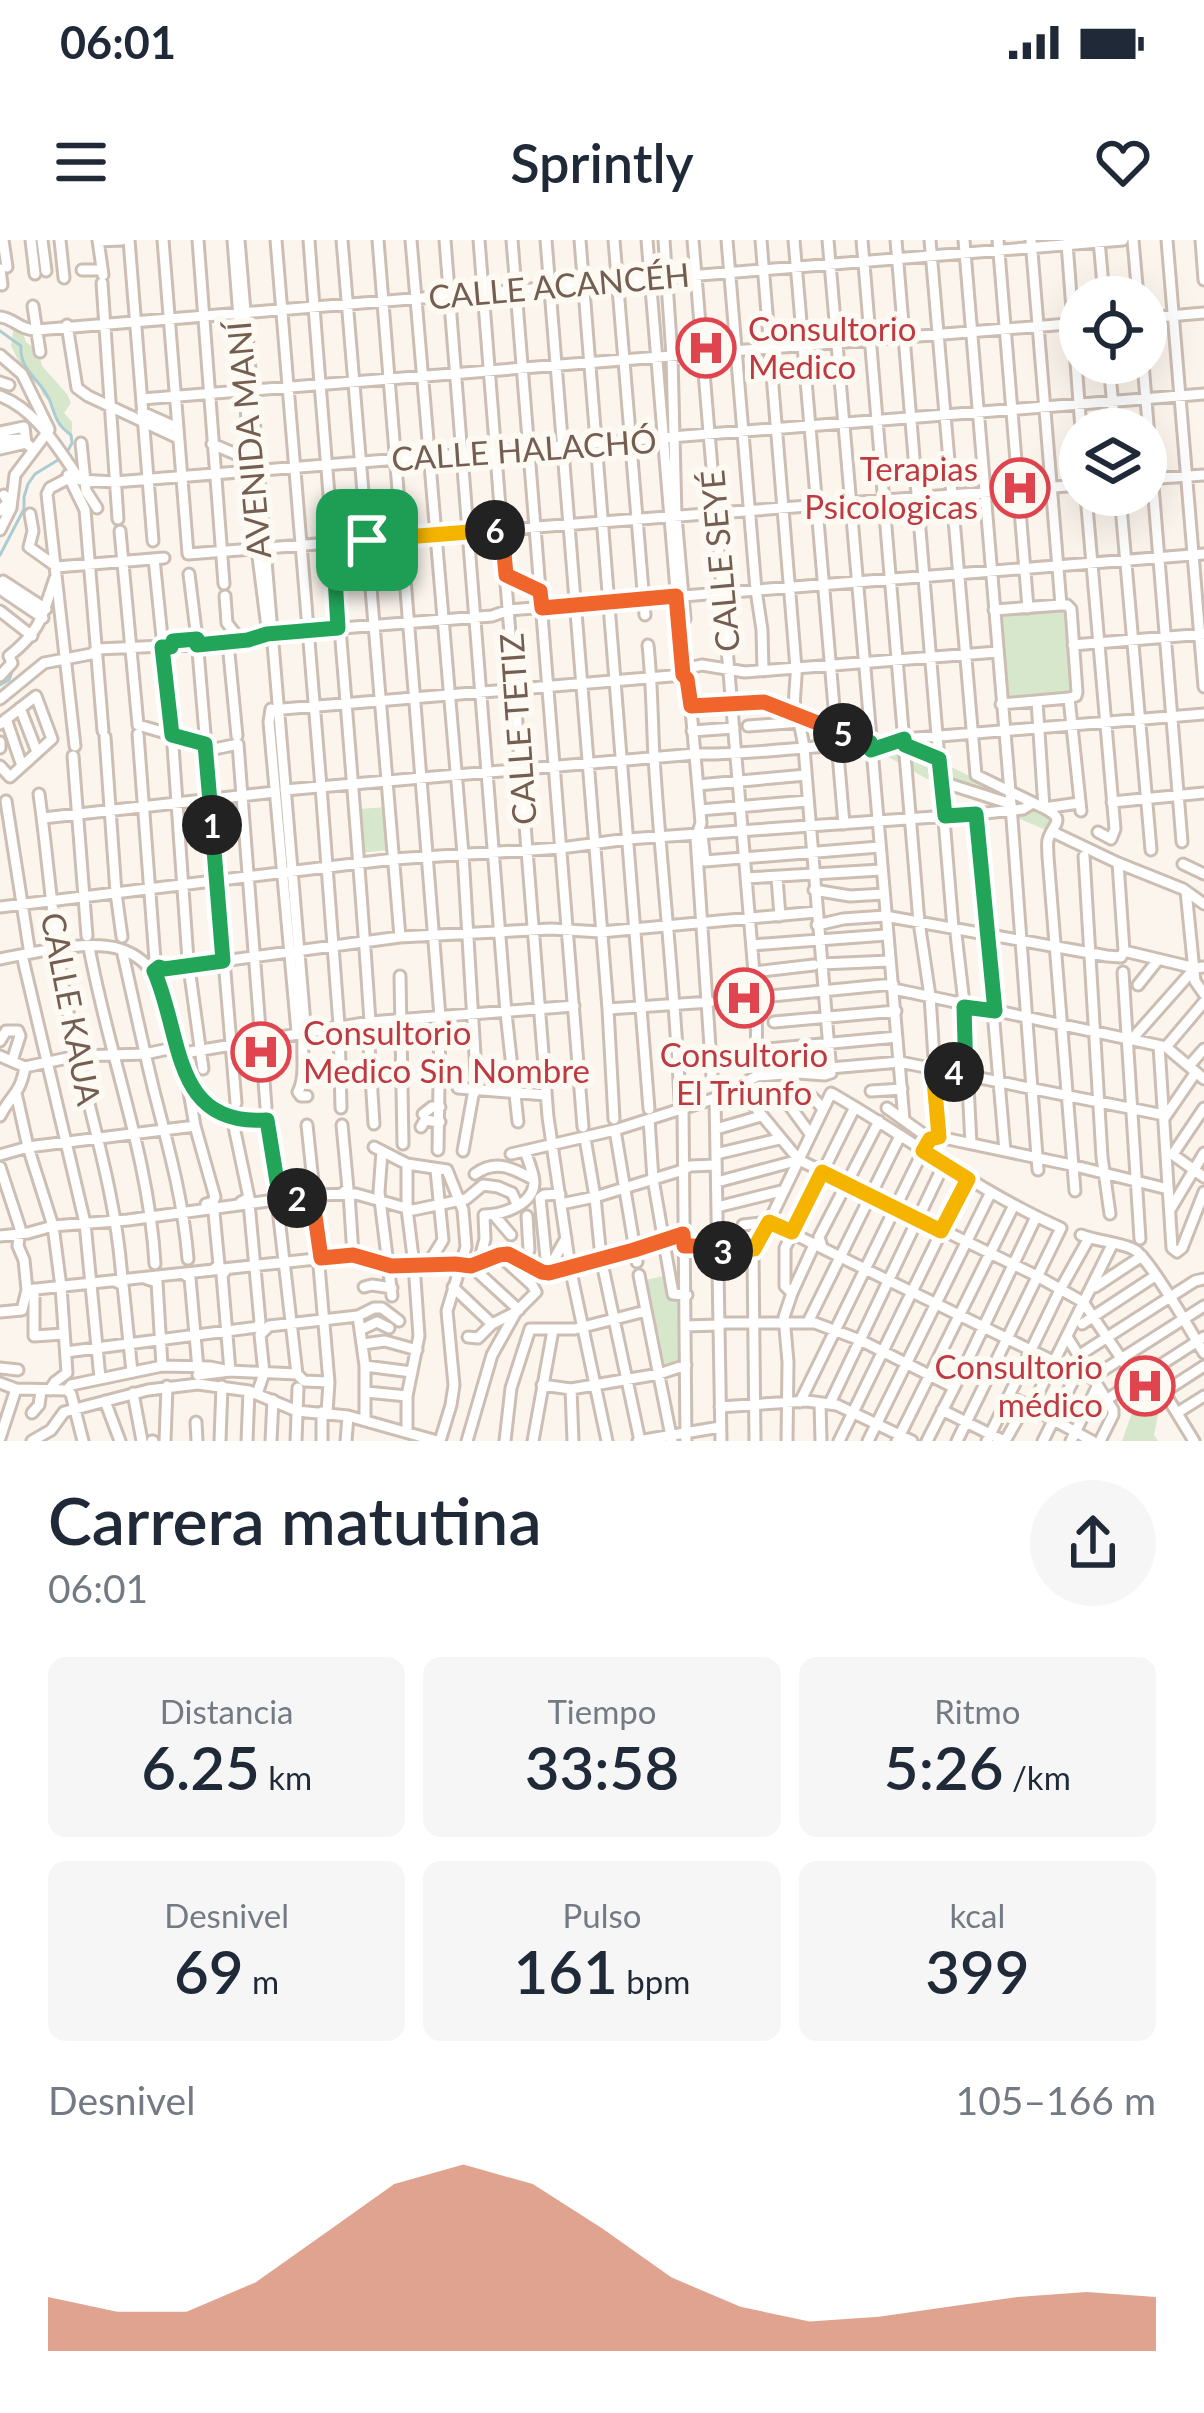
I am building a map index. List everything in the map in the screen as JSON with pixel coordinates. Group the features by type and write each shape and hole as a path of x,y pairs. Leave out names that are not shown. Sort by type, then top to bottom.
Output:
{"street":[{"path":"2,285 3,240"},
{"path":"31,240 40,273 42,240"},
{"path":"60,240 64,278"},
{"path":"153,541 125,240 98,241 155,960 215,1197 189,1211"},
{"path":"163,240 188,554 1059,486"},
{"path":"198,240 224,584"},
{"name":"AVENIDA MANÍ","path":"236,240 252,466 278,688 269,722 294,951 303,1078 298,1092 307,1096"},
{"path":"276,240 339,1025 341,1108"},
{"path":"309,240 338,628 355,784 374,1124"},
{"path":"342,240 400,937"},
{"path":"378,240 440,1017 438,1150"},
{"path":"411,240 473,1014 477,1089 463,1151"},
{"path":"445,240 518,1122"},
{"name":"CALLE TETIZ","path":"479,240 546,1095 570,1267 607,1441"},
{"path":"512,240 584,1133 601,1258 639,1441 720,1427"},
{"path":"547,240 615,1124 635,1256"},
{"path":"580,240 653,1179 673,1294 687,1295"},
{"path":"614,240 645,615"},
{"path":"646,240 669,439"},
{"path":"664,240 672,356 673,516 700,810 712,1077"},
{"name":"CALLE SEYÉ","path":"693,240 756,998 766,1023 757,1076"},
{"path":"727,240 763,671"},
{"path":"760,240 796,668 794,705 804,748 818,965 831,1070"},
{"path":"794,240 844,824"},
{"path":"828,240 904,1120"},
{"path":"800,1402 894,1207 934,1138 928,996 862,240"},
{"path":"896,240 964,1005 971,1144"},
{"path":"930,240 976,775 1011,802"},
{"path":"964,240 1037,1164"},
{"name":"CALLE ACANCÉH","path":"0,317 26,330 37,330 965,253 998,245 1123,240"},
{"path":"1133,240 1136,276"},
{"path":"1167,240 1186,476 1198,554 1204,687"},
{"path":"1201,240 1204,280"},
{"path":"1099,241 1102,276"},
{"path":"1067,242 1071,276"},
{"path":"1032,244 1061,605"},
{"path":"998,245 1028,608"},
{"path":"82,270 102,276"},
{"path":"33,306 40,352"},
{"path":"1167,316 1204,313"},
{"path":"142,399 1059,324"},
{"path":"67,325 75,384 88,396 178,433"},
{"path":"0,355 22,374 45,433"},
{"path":"1078,384 1079,408"},
{"path":"1111,384 1113,408"},
{"path":"1145,384 1146,408"},
{"name":"CALLE HALACHÓ","path":"85,482 1204,394"},
{"path":"0,396 31,414 66,464 85,482"},
{"path":"0,440 20,424 28,444"},
{"path":"0,530 11,508 15,475 28,444 45,433"},
{"path":"0,440 28,444"},
{"path":"81,443 86,491 97,508"},
{"path":"212,443 252,466"},
{"path":"66,464 85,510 122,937"},
{"path":"1167,478 1204,475"},
{"path":"69,478 47,494 67,658 83,897 112,1053 152,1216 155,1264"},
{"path":"0,512 8,502 2,493 14,484"},
{"path":"30,514 28,547 57,570 159,559 195,1051 203,1069"},
{"path":"1088,516 1114,836 1098,832"},
{"path":"1122,516 1150,850"},
{"path":"1154,516 1182,842"},
{"path":"0,699 41,664 98,649 228,643 308,630 492,616 508,610 1198,554"},
{"path":"0,676 12,663 4,655 32,636 45,614 57,570"},
{"path":"189,574 201,641 209,800 236,1103"},
{"path":"506,575 540,591"},
{"path":"2,585 45,614"},
{"path":"225,596 227,623 241,641"},
{"path":"994,610 1061,605 1071,609 1076,696 1001,704"},
{"path":"0,611 32,636"},
{"path":"492,616 511,623"},
{"path":"1073,645 1202,634"},
{"path":"228,643 266,1107"},
{"path":"647,645 682,1105 686,1436"},
{"path":"276,709 686,675 702,665 745,672 997,652"},
{"path":"0,766 8,777 22,766 52,739 34,697 3,722 22,766"},
{"path":"1044,808 1080,807 1069,698"},
{"path":"1036,700 1044,808"},
{"path":"691,706 757,701 870,746"},
{"path":"20,708 37,752"},
{"path":"43,818 388,780 694,754 870,746 1204,714"},
{"path":"748,727 800,719"},
{"path":"692,731 734,728"},
{"path":"138,730 205,747 237,740"},
{"path":"905,742 939,759"},
{"path":"698,785 806,775"},
{"path":"943,782 1027,807 1033,802"},
{"path":"1112,802 1204,793"},
{"name":"CALLE KAUA","path":"39,794 56,950 117,1221 118,1281 123,1285 132,1372"},
{"path":"6,801 46,1061 85,1222 100,1378"},
{"path":"700,810 807,801"},
{"path":"0,907 360,862 976,814 1011,802 1033,802 1057,818 1048,840 1048,856 1075,1191"},
{"path":"976,814 1005,1151"},
{"path":"1053,832 1186,891 1204,904"},
{"path":"700,834 706,861 879,847"},
{"path":"1084,856 1103,1175 1110,1214"},
{"path":"817,925 885,916 1121,957 1118,863"},
{"path":"1183,864 1204,874"},
{"path":"746,878 881,870"},
{"path":"778,878 780,916"},
{"path":"1171,900 1173,885"},
{"path":"814,890 850,896 884,894"},
{"path":"1186,891 1201,966 1197,986 1204,998 1162,1046 1172,1247 1177,1252 1204,1192"},
{"path":"0,959 88,942 122,950 164,969 400,937 636,930 816,912"},
{"path":"1172,925 1189,923"},
{"path":"752,945 886,935"},
{"path":"122,950 189,1211 188,1259"},
{"path":"1124,951 1201,966"},
{"path":"1138,985 1158,960"},
{"path":"754,971 890,961"},
{"path":"1129,1039 1201,966"},
{"path":"1123,972 1140,1239"},
{"path":"400,976 404,1144"},
{"path":"730,1000 894,987 1162,1046 1196,1072"},
{"path":"608,1010 712,1002"},
{"path":"195,1051 339,1025 574,1006"},
{"path":"766,1023 896,1011"},
{"path":"0,1041 10,1029 18,1031 20,1036 4,1060 25,1067 77,1056 145,1054 178,1047"},
{"path":"758,1050 897,1037"},
{"path":"1164,1117 1196,1072 1204,1049"},
{"path":"1161,1081 1178,1055"},
{"path":"511,1154 742,1090 757,1076 827,1075 831,1070 900,1062 1164,1117"},
{"path":"0,1116 20,1089 25,1067"},
{"path":"187,1081 197,1097 218,1113 267,1120 279,1194 295,1199"},
{"path":"458,1088 546,1095"},
{"path":"811,1135 779,1091 792,1088 810,1093 823,1109"},
{"path":"871,1091 902,1089"},
{"path":"742,1090 799,1160 1083,1302 1150,1401 1174,1408 1204,1396"},
{"path":"16,1093 53,1226 66,1352 67,1374 45,1390 32,1413"},
{"path":"754,1441 754,1249 831,1093 968,1179 1061,1228 957,1441"},
{"path":"715,1098 721,1441"},
{"path":"440,1107 431,1107 422,1120 440,1122"},
{"path":"792,1293 785,1286 784,1255 855,1107"},
{"path":"886,1108 934,1138 1168,1190"},
{"path":"1170,1153 1204,1108"},
{"path":"716,1129 761,1116"},
{"path":"66,1352 253,1329 260,1322 252,1202 232,1117"},
{"path":"788,1441 785,1309 879,1121"},
{"path":"307,1125 329,1382 322,1441"},
{"path":"342,1125 353,1255"},
{"path":"0,1155 28,1147 195,1126"},
{"path":"808,1322 900,1136"},
{"path":"546,1258 542,1196 595,1197 779,1139"},
{"path":"67,1390 70,1385 162,1366 297,1411 348,1416 439,1441 454,1385 447,1311 453,1287 493,1218 532,1192 525,1151"},
{"path":"365,1157 379,1152 407,1164 447,1169 465,1199 470,1264 518,1311"},
{"path":"364,1288 392,1292 379,1152"},
{"path":"1170,1153 1204,1178"},
{"path":"1170,1210 1204,1153"},
{"path":"717,1182 799,1160"},
{"path":"407,1164 406,1209 419,1336 407,1396 407,1432"},
{"path":"821,1441 825,1403 944,1164"},
{"path":"476,1174 500,1165 533,1179"},
{"path":"428,1264 443,1240 436,1170"},
{"path":"0,1171 20,1228 18,1246 31,1290 34,1336 63,1334"},
{"path":"839,1441 968,1179"},
{"path":"0,1236 312,1195 345,1194 406,1209 465,1199 489,1185 512,1193 526,1220 529,1250"},
{"path":"717,1207 782,1191"},
{"path":"868,1441 991,1192"},
{"path":"465,1199 511,1234"},
{"path":"278,1200 297,1374 304,1381 329,1382"},
{"path":"899,1438 1014,1205"},
{"path":"213,1270 218,1264 214,1213 218,1207"},
{"path":"927,1441 1036,1216"},
{"path":"493,1218 540,1217"},
{"path":"743,1226 769,1222 792,1232 1053,1361"},
{"path":"536,1280 601,1258 635,1256 683,1234"},
{"path":"988,1438 1085,1236 1133,1249 1142,1256 1200,1339 1204,1353"},
{"path":"549,1273 566,1238"},
{"path":"942,1410 988,1438 1005,1441 1067,1337 1112,1245"},
{"path":"684,1246 754,1249"},
{"path":"31,1290 353,1255 391,1266 470,1264 508,1254 549,1273"},
{"path":"466,1441 492,1354 518,1311 536,1292 499,1255"},
{"path":"1091,1290 1142,1256"},
{"path":"227,1269 222,1275 230,1371"},
{"path":"180,1274 190,1278 198,1375"},
{"path":"639,1275 671,1438"},
{"path":"1082,1324 1155,1276"},
{"path":"142,1278 157,1282 162,1366"},
{"path":"1042,1441 1080,1360 1108,1337 1204,1279"},
{"path":"453,1287 492,1324"},
{"path":"0,1312 22,1310 31,1290"},
{"path":"1074,1436 1094,1382 1122,1358 1204,1306"},
{"path":"247,1441 253,1393 264,1373 262,1330 358,1316 374,1308 382,1308 394,1324 377,1322 360,1330"},
{"path":"468,1337 478,1337 518,1311"},
{"path":"505,1441 511,1388 530,1329 582,1327 646,1311"},
{"path":"358,1316 365,1420"},
{"path":"685,1326 808,1322 860,1340 953,1387"},
{"path":"532,1441 553,1330"},
{"path":"419,1336 448,1339"},
{"path":"1010,1396 1074,1436 1096,1441 1113,1410 1067,1337"},
{"path":"1106,1400 1200,1339"},
{"path":"363,1344 385,1342 417,1350"},
{"path":"542,1385 571,1389 686,1365"},
{"path":"364,1366 412,1372"},
{"path":"1150,1401 1204,1366"},
{"path":"0,1368 18,1370"},
{"path":"32,1441 53,1435 61,1414 198,1375 230,1371 297,1374"},
{"path":"0,1383 16,1389 67,1390 83,1441"},
{"path":"220,1441 222,1385"},
{"path":"166,1441 167,1386"},
{"path":"296,1441 298,1388"},
{"path":"0,1438 16,1389"},
{"path":"571,1389 573,1441"},
{"path":"1164,1391 1192,1438 1204,1428"},
{"path":"365,1392 407,1396"},
{"path":"133,1394 142,1441"},
{"path":"271,1441 274,1400"},
{"path":"105,1401 120,1441"},
{"path":"720,1407 825,1403 912,1441"},
{"path":"346,1441 348,1416"},
{"path":"196,1422 197,1441"}],"green space":[{"path":"14,326 21,329 26,342 39,353 42,366 67,394 71,403 64,413 72,422 72,438 59,426 39,385 25,375 11,346"},
{"path":"1068,608 1073,694 1004,700 998,613"},
{"path":"905,744 1052,817 1048,831 943,779 927,779 883,754"},
{"path":"387,807 388,850 360,853 358,809"},
{"path":"668,1275 671,1295 683,1295 686,1362 661,1371 642,1281"},
{"path":"1147,1401 1160,1405 1154,1435 1158,1441 1122,1441 1133,1410"}],"waterway":[{"path":"0,331 21,346 27,369 46,393 59,424 71,435 66,454"},
{"path":"0,555 24,509 28,484 58,460"},
{"path":"0,685 9,680 13,669"}],"place":[{"name":"Consultorio Medico","path":"706,348"},
{"name":"Terapias Psicologicas","path":"1020,488"},
{"name":"Consultorio El Triunfo","path":"744,998"},
{"name":"Consultorio Medico Sin Nombre","path":"261,1052"},
{"name":"Consultorio médico","path":"1145,1386"}],"route":[{"path":"502,530 506,575 540,591 542,608 676,596 683,675 691,706 764,702 870,742 871,750 904,739 905,745 939,759 945,816 976,814 995,1011 964,1007 966,1075 933,1068 939,1137 930,1139 923,1151 968,1179 941,1231 822,1172 792,1232 769,1222 754,1249 684,1246 683,1234 549,1273 508,1254 471,1266 391,1266 353,1255 321,1258 312,1195 295,1199 279,1194 267,1120 218,1113 197,1097 187,1081 154,971 223,961 205,744 172,735 162,647 171,647 173,641 228,643 267,634 338,628 333,543 367,540 502,530"}]}
